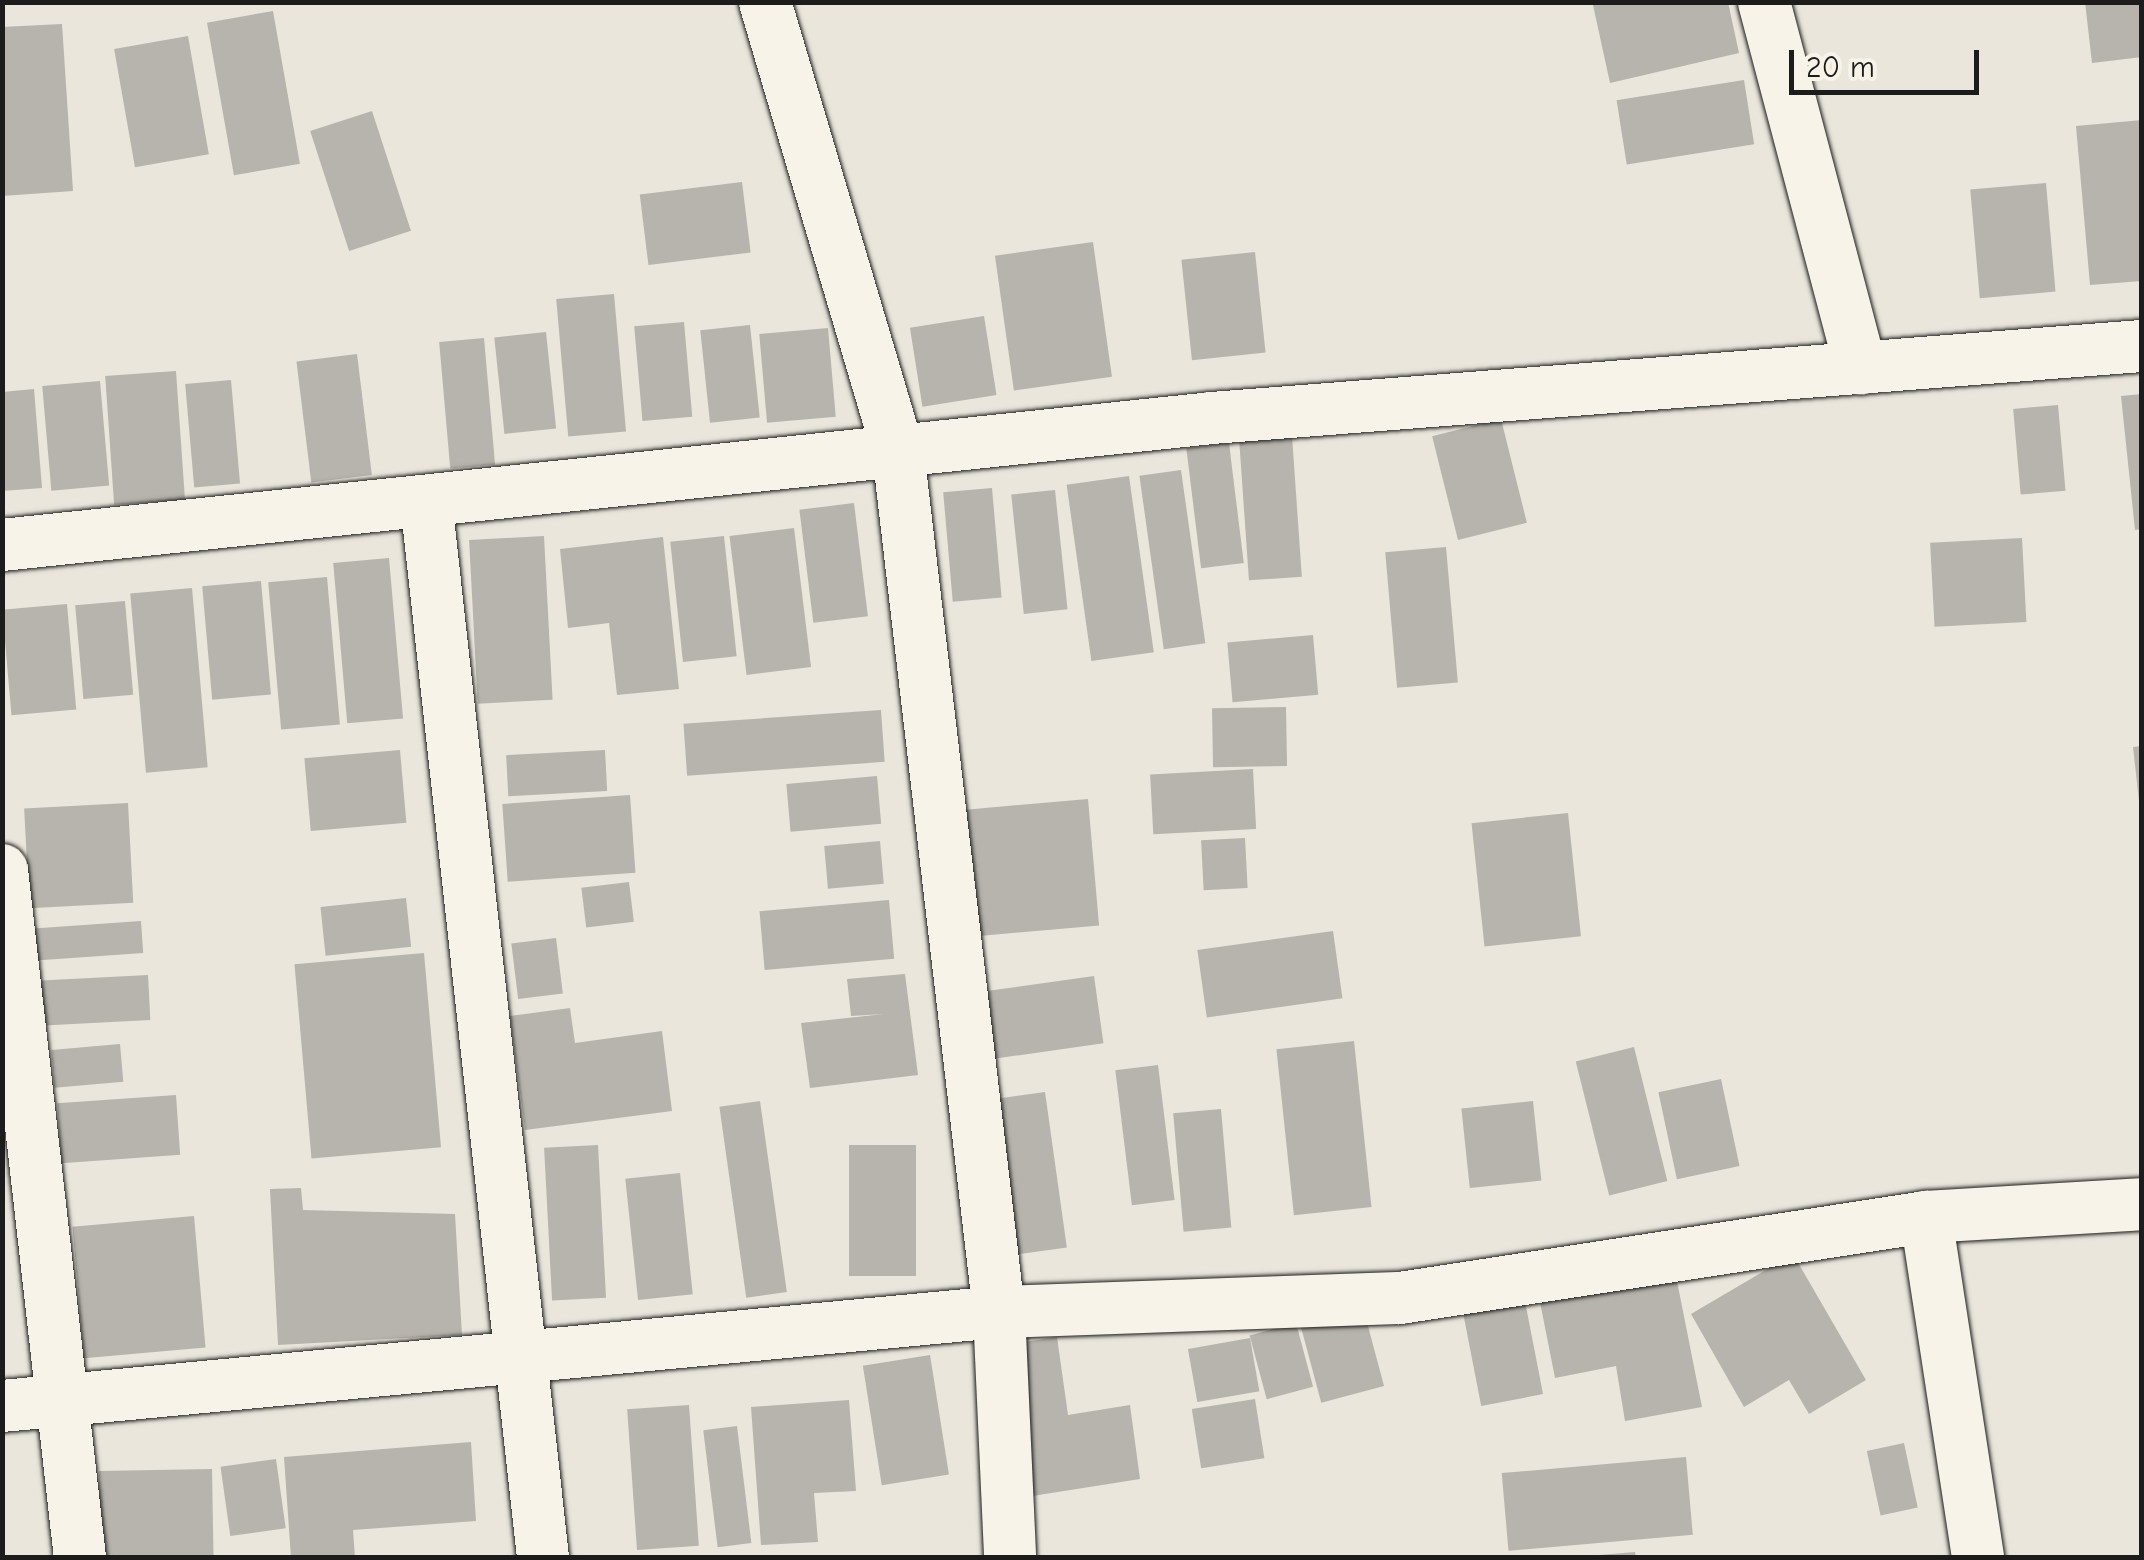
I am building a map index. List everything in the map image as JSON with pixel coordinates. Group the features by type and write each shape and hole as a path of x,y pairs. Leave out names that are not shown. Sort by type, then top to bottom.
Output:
{"street":[{"path":"765,2 898,452 999,1312 1010,1558"},
{"path":"1764,2 1861,368"},
{"path":"2,545 898,452 2142,346"},
{"path":"426,500 543,1558"},
{"path":"2,870 80,1558"},
{"path":"2,1406 999,1312 1400,1298 1926,1217 2142,1204"},
{"path":"1926,1217 1978,1558"}],"building":[{"path":"1728,2 1739,53 1610,83 1593,5"},
{"path":"2085,2 2142,2 2142,57 2092,63"},
{"path":"273,11 300,164 234,175 207,23"},
{"path":"62,24 73,191 2,196 2,27"},
{"path":"188,36 209,154 135,167 114,49"},
{"path":"1744,80 1754,144 1627,164 1617,100"},
{"path":"372,111 411,231 349,251 310,131"},
{"path":"2142,120 2142,281 2090,285 2076,126"},
{"path":"742,182 751,252 648,265 640,195"},
{"path":"2046,183 2055,292 1980,298 1970,190"},
{"path":"1093,242 1112,377 1014,390 995,256"},
{"path":"1255,252 1266,352 1192,360 1181,260"},
{"path":"614,294 626,431 568,437 556,299"},
{"path":"984,316 997,395 922,407 910,328"},
{"path":"684,322 692,417 642,421 634,326"},
{"path":"750,325 760,417 710,423 700,330"},
{"path":"828,328 836,417 767,423 759,334"},
{"path":"546,332 556,428 504,434 494,337"},
{"path":"484,338 495,465 450,468 439,342"},
{"path":"357,354 372,475 311,483 296,361"},
{"path":"176,371 185,500 114,505 105,376"},
{"path":"231,380 240,484 194,488 185,384"},
{"path":"100,381 109,486 51,491 42,386"},
{"path":"34,389 42,488 2,491 2,392"},
{"path":"2142,394 2142,529 2135,530 2121,396"},
{"path":"2058,405 2065,491 2021,495 2013,409"},
{"path":"1501,419 1527,523 1458,540 1432,436"},
{"path":"1292,436 1302,577 1249,580 1239,440"},
{"path":"1229,443 1244,563 1201,568 1186,448"},
{"path":"1181,470 1205,643 1164,649 1139,476"},
{"path":"1129,476 1154,652 1091,661 1067,485"},
{"path":"992,488 1002,598 953,602 943,492"},
{"path":"1055,490 1068,609 1024,614 1011,495"},
{"path":"854,503 868,616 813,623 799,510"},
{"path":"794,528 811,667 747,675 729,536"},
{"path":"544,536 553,700 478,704 469,540"},
{"path":"724,536 737,656 683,662 670,542"},
{"path":"663,537 679,689 617,695 609,623 568,628 560,549"},
{"path":"2022,538 2026,622 1935,627 1930,543"},
{"path":"1446,547 1458,682 1397,688 1385,552"},
{"path":"389,558 403,718 347,723 333,563"},
{"path":"327,577 340,724 281,730 268,582"},
{"path":"261,581 271,695 212,700 202,586"},
{"path":"192,588 208,767 146,773 130,593"},
{"path":"125,601 133,695 83,699 75,605"},
{"path":"67,604 76,710 11,715 2,610"},
{"path":"1313,635 1318,695 1233,702 1227,642"},
{"path":"1286,707 1287,766 1213,767 1212,708"},
{"path":"881,710 885,762 687,776 683,724"},
{"path":"2142,746 2142,801 2139,801 2133,747"},
{"path":"400,750 406,823 311,831 304,758"},
{"path":"605,750 607,791 508,796 506,755"},
{"path":"1253,769 1256,829 1153,834 1150,774"},
{"path":"877,776 881,824 791,832 786,784"},
{"path":"630,795 635,873 508,882 502,804"},
{"path":"1088,799 1099,926 969,937 957,810"},
{"path":"128,803 133,903 29,908 24,808"},
{"path":"1568,813 1581,936 1484,946 1472,823"},
{"path":"1245,838 1248,888 1204,890 1201,840"},
{"path":"880,841 884,884 828,889 824,846"},
{"path":"629,882 634,922 586,928 581,888"},
{"path":"406,898 411,947 326,956 320,907"},
{"path":"889,900 894,959 765,970 759,911"},
{"path":"141,921 143,953 33,961 30,929"},
{"path":"1333,931 1342,998 1207,1017 1197,950"},
{"path":"556,938 563,994 518,999 511,943"},
{"path":"424,953 441,1147 311,1159 294,964"},
{"path":"905,974 918,1075 810,1088 801,1023 884,1014 851,1016 847,979"},
{"path":"148,975 150,1020 35,1026 32,981"},
{"path":"1094,976 1103,1043 986,1060 976,993"},
{"path":"570,1008 575,1043 662,1031 672,1111 525,1130 510,1016"},
{"path":"1354,1041 1371,1207 1294,1215 1276,1049"},
{"path":"120,1044 123,1082 55,1088 51,1050"},
{"path":"1634,1047 1667,1181 1609,1195 1576,1062"},
{"path":"1158,1065 1175,1200 1132,1205 1115,1070"},
{"path":"1721,1079 1740,1166 1677,1179 1658,1092"},
{"path":"1045,1092 1067,1247 1016,1255 994,1099"},
{"path":"176,1095 180,1155 61,1163 57,1103"},
{"path":"760,1101 787,1292 746,1298 719,1107"},
{"path":"1533,1101 1541,1181 1470,1188 1461,1109"},
{"path":"1221,1109 1231,1228 1184,1232 1173,1113"},
{"path":"598,1145 606,1298 552,1301 544,1148"},
{"path":"849,1145 916,1145 916,1276 849,1276"},
{"path":"680,1173 693,1294 638,1300 625,1179"},
{"path":"301,1188 303,1210 455,1214 462,1335 278,1345 270,1189"},
{"path":"194,1216 206,1347 84,1358 72,1227"},
{"path":"1793,1254 1866,1380 1809,1414 1789,1380 1744,1407 1691,1314"},
{"path":"1675,1271 1702,1407 1625,1421 1616,1366 1555,1378 1539,1297"},
{"path":"1523,1291 1543,1394 1481,1406 1461,1303"},
{"path":"1361,1300 1384,1386 1321,1403 1298,1317"},
{"path":"1296,1323 1313,1387 1267,1399 1250,1335"},
{"path":"1057,1337 1068,1415 1130,1405 1140,1479 1026,1497 1004,1345"},
{"path":"1250,1338 1259,1391 1197,1402 1188,1349"},
{"path":"930,1355 949,1475 882,1485 863,1366"},
{"path":"1255,1399 1264,1458 1201,1468 1192,1409"},
{"path":"849,1400 856,1491 814,1493 818,1542 761,1545 751,1407"},
{"path":"689,1405 699,1546 637,1550 627,1409"},
{"path":"737,1426 751,1543 718,1547 703,1430"},
{"path":"471,1442 476,1521 353,1530 355,1558 291,1558 284,1457"},
{"path":"1904,1443 1918,1508 1881,1515 1867,1451"},
{"path":"1686,1457 1693,1535 1509,1551 1502,1473"},
{"path":"276,1459 286,1528 230,1536 221,1467"},
{"path":"212,1469 214,1555 101,1557 99,1471"},
{"path":"1635,1552 1636,1558 1599,1558 1599,1555"}]}
